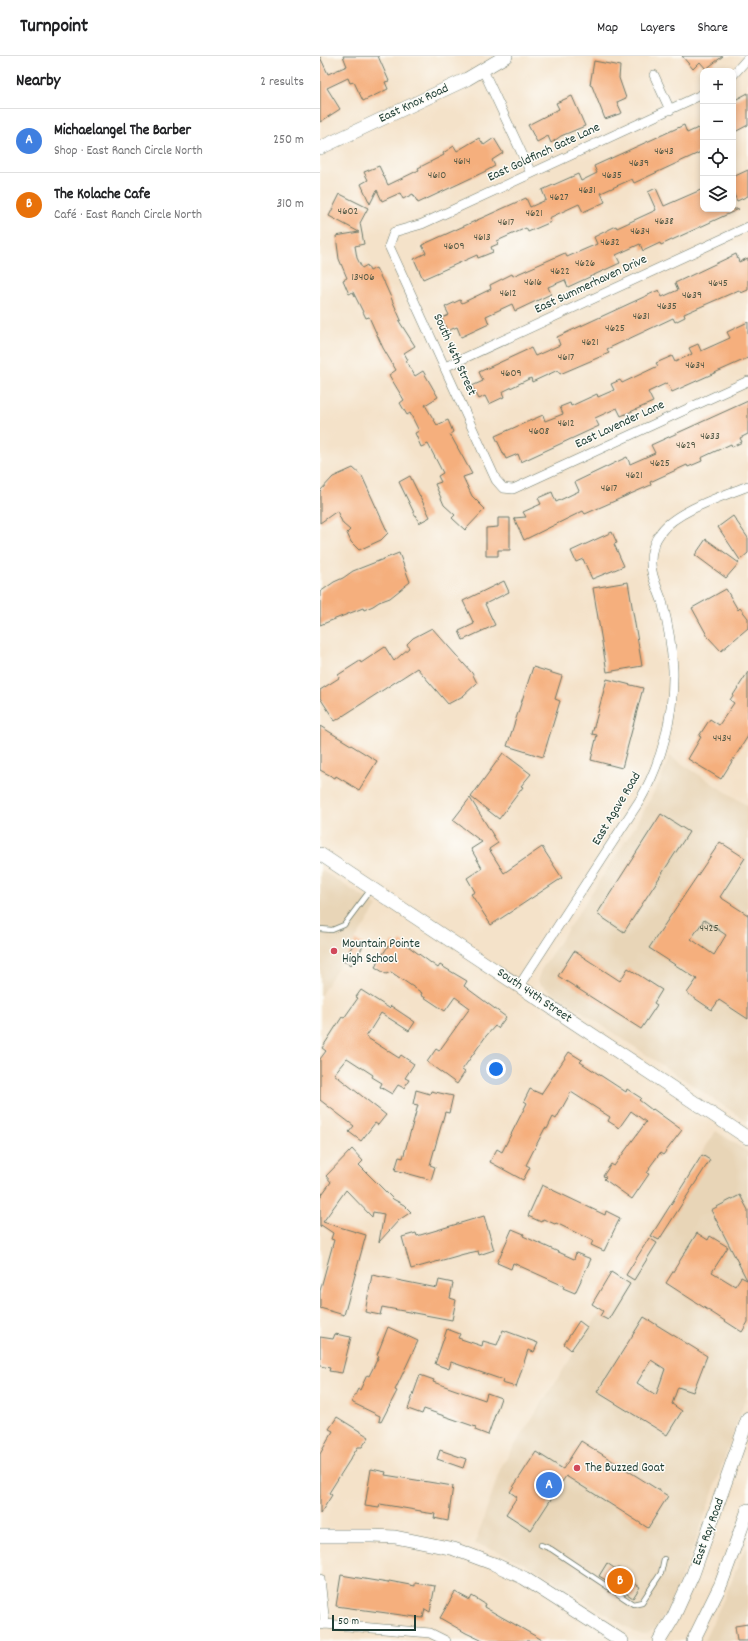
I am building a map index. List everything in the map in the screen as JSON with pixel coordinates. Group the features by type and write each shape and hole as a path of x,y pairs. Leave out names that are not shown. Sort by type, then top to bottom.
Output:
{"street":[{"name":"East Knox Road","path":"320,148 435,95 506,56"},
{"path":"736,71 748,58"},
{"path":"483,70 531,173"},
{"path":"654,75 670,110"},
{"name":"East Goldfinch Gate Lane","path":"394,232 422,224 700,95"},
{"name":"East Summerhaven Drive","path":"445,367 748,227"},
{"name":"South 46th Street","path":"394,232 390,246 496,480 503,488"},
{"name":"East Lavender Lane","path":"503,488 513,489 748,380"},
{"name":"East Agave Road","path":"519,986 649,785 664,743 672,697 673,671 671,643 667,619 652,570 651,561 656,539 661,531 671,521 748,486"},
{"name":"South 44th Street","path":"320,854 372,887 748,1138"},
{"name":"East Ray Road","path":"659,1641 673,1618 693,1574 748,1418"},
{"path":"693,1641 721,1584 748,1510"},
{"path":"320,1536 395,1537 454,1549 494,1564 524,1578 622,1641"},
{"path":"320,1579 323,1624 430,1633 446,1641"}],"lane":[{"path":"320,929 332,930 344,925 372,887"},
{"path":"541,1544 608,1587"},
{"path":"616,1592 633,1604 642,1602 661,1573 664,1559"}],"shaded area":[{"path":"670,756 748,806 748,1122 539,983 538,978 541,970 636,825 660,781"},
{"name":"Mountain Pointe High School","path":"320,869 377,906 320,996"},
{"path":"716,1131 748,1152 748,1392 689,1560 658,1626 650,1632 642,1634 634,1632 537,1570 498,1551 475,1544 501,1467"},
{"path":"745,1548 748,1549 748,1641 704,1641 726,1594"}],"building":[{"path":"343,56 378,56 389,81 385,82 388,89 363,101 354,82 350,83 348,78 327,88 340,109 320,122 320,57 328,74 347,66"},
{"path":"682,56 723,56 707,68 705,68 700,62 693,69"},
{"path":"594,61 620,66 619,78 626,98 617,102 622,113 605,119 592,86 590,85"},
{"path":"748,93 748,125 736,131 736,104 736,99"},
{"path":"572,96 585,126 561,136 551,143 548,136 537,142 528,125 559,109 556,103"},
{"path":"684,125 687,133 698,128 700,132 700,152 634,183 632,179 601,193 605,202 583,212 579,204 549,218 551,222 528,232 526,228 497,241 498,244 491,247 493,252 478,258 477,255 423,279 414,259 426,253 422,245 526,198 530,207 546,200 542,190 578,174 581,181 597,173 594,166"},
{"path":"479,138 484,145 494,138 503,153 492,160 495,166 418,203 413,194 403,199 400,193 382,201 377,190 370,204 361,184 368,180 364,172 379,166 388,185 419,170 418,168 444,155 443,153 454,146 457,151"},
{"path":"748,170 748,196 737,201 736,199 736,176"},
{"path":"656,188 664,206 700,190 700,212 732,212 661,245 660,243 643,251 640,244 616,255 620,263 568,287 565,280 548,287 551,294 515,311 512,304 486,316 489,324 461,337 457,327 447,331 442,318 449,315 445,307 460,300 462,303 491,289 490,285 512,274 513,276 565,253 567,257 597,244 594,237 616,226 617,228 656,210 648,192"},
{"path":"340,194 368,208 360,223 364,244 355,246 357,258 362,268 367,265 370,271 376,268 384,282 401,320 399,321 415,346 404,353 408,360 406,361 415,376 423,371 438,397 425,405 437,425 448,420 453,432 450,434 472,474 463,477 472,496 485,509 465,530 452,518 455,515 444,505 435,484 441,482 438,476 443,473 428,444 421,447 415,433 419,431 410,413 407,415 400,403 404,400 389,375 396,370 383,348 369,317 366,318 353,292 349,294 343,280 347,278 339,259 336,236 359,232 329,216"},
{"path":"736,254 739,262 748,258 748,290 741,293 739,290 684,314 685,317 675,322 673,318 607,349 609,353 560,374 558,370 532,382 531,378 502,392 504,397 489,404 485,396 479,399 472,386 483,381 479,372 531,348 535,356 560,345 557,337 659,290 662,297 678,290 675,283"},
{"path":"748,322 748,358 672,392 667,383 648,392 653,402 621,416 617,408 595,418 599,426 521,462 518,454 506,459 495,436 543,415 545,421 563,414 560,407 570,403 571,406 597,394 598,397 614,390 611,384 620,380 622,383 658,366 656,363 672,356 675,362 692,354 689,348 698,344 701,351 730,338 727,332"},
{"path":"748,401 748,434 740,438 742,442 732,447 731,444 701,458 702,461 688,467 687,465 650,482 651,485 585,514 583,511 524,540 514,518 526,517 523,512 541,504 538,498 552,492 556,502 579,491 575,482 627,457 630,464 655,453 651,445"},
{"path":"353,468 362,476 388,533 381,540 359,550 351,542 347,533 350,530 343,524 337,511 320,523 320,491 333,477"},
{"path":"410,476 430,517 419,523 399,482"},
{"path":"733,516 748,538 748,553 740,560 718,527"},
{"path":"498,518 510,518 510,550 498,550 498,556 486,556 486,528 498,527"},
{"path":"612,532 617,543 614,544 624,566 592,579 583,559 576,562 571,551"},
{"path":"706,539 739,563 726,578 695,555"},
{"path":"399,553 410,582 390,598 364,610 363,608 320,625 320,592 353,571"},
{"path":"504,581 509,592 485,604 495,625 463,640 459,631 474,624 463,601"},
{"path":"628,582 642,666 607,672 593,588"},
{"path":"726,589 738,610 740,608 748,618 748,628 721,651 708,637 692,608"},
{"path":"432,628 472,673 477,683 463,696 448,704 417,668 335,721 320,698 320,690 339,678 338,675 360,661 361,663 385,647 394,661 409,648 407,644 413,638"},
{"path":"533,667 562,676 555,699 560,701 543,757 507,746"},
{"path":"748,672 748,736 721,779 688,759 701,737 699,736 710,719 719,725 734,703 730,700"},
{"path":"607,679 643,688 622,768 591,760 597,735 592,734"},
{"path":"320,726 377,761 359,790 336,776 335,778 320,770"},
{"path":"503,753 531,774 499,819 471,797"},
{"path":"470,798 498,843 489,849 504,873 542,847 562,878 491,925 471,894 475,892 467,878 482,868 471,849 482,842 453,820"},
{"path":"661,814 689,832 624,932 597,914"},
{"path":"720,842 745,858 720,897 748,915 748,1019 719,1000 712,1010 687,993 697,979 649,948","holes":["704,920 726,935 714,955 691,939"]},
{"path":"356,940 364,945 351,965 343,961"},
{"path":"401,941 438,968 440,965 467,981 464,986 506,1017 498,1028 495,1026 486,1036 462,1070 465,1072 457,1084 427,1062 436,1049 439,1051 470,1008 455,997 445,1011 391,972 386,974 375,967 388,946 390,947 393,942 398,945"},
{"path":"574,951 620,981 628,968 662,990 654,1003 657,1005 641,1029 558,976"},
{"path":"361,990 389,1008 391,1006 415,1022 409,1031 381,1013 366,1037 399,1058 401,1055 414,1064 405,1078 409,1080 404,1088 398,1085 392,1094 380,1087 382,1083 372,1077 373,1075 347,1058 334,1074 386,1115 378,1125 375,1123 361,1141 349,1132 354,1126 320,1100 320,1059 326,1051 322,1048 342,1017 344,1018 358,998 356,997"},
{"path":"569,1052 582,1060 580,1062 626,1092 627,1089 641,1098 639,1100 682,1130 663,1155 660,1153 649,1168 650,1169 647,1173 649,1174 632,1199 604,1179 606,1177 603,1176 611,1164 614,1166 646,1122 631,1111 619,1128 608,1121 610,1117 571,1092 556,1119 553,1117 547,1129 545,1128 526,1165 530,1167 523,1180 490,1162 497,1149 502,1152 527,1103 524,1101 530,1089 541,1094"},
{"path":"416,1090 430,1094 431,1091 453,1096 449,1113 445,1112 430,1165 435,1167 431,1180 395,1170 399,1157 403,1158 418,1105 413,1104"},
{"path":"352,1149 363,1161 359,1165 393,1199 404,1205 411,1212 399,1220 379,1242 384,1214 373,1212 372,1217 346,1190 323,1222 366,1235 344,1315 320,1308 320,1291 334,1240 331,1239 333,1233 321,1225 320,1227 320,1197 331,1182 326,1176"},
{"path":"702,1155 710,1160 659,1240 651,1236"},
{"path":"542,1185 605,1215 606,1211 620,1218 604,1251 591,1245 593,1241 556,1223 555,1224 543,1219 541,1222 528,1216"},
{"path":"740,1195 748,1210 748,1322 742,1332 666,1283 697,1233 708,1240 710,1236 728,1247 712,1272 735,1286 741,1277 747,1280 711,1210"},
{"path":"484,1216 494,1250 479,1255 478,1251 464,1254 411,1269 402,1237 416,1233 417,1236"},
{"path":"512,1229 524,1234 523,1236 574,1259 576,1253 591,1259 575,1293 563,1288 564,1286 513,1263 511,1269 497,1263"},
{"path":"649,1238 657,1243 634,1280 626,1275"},
{"path":"611,1272 630,1284 608,1320 600,1316 603,1311 592,1304"},
{"path":"372,1275 437,1288 439,1280 453,1283 450,1298 456,1300 452,1320 382,1307 380,1315 365,1312"},
{"path":"644,1317 707,1356 693,1392 678,1387 672,1404 682,1411 667,1435 597,1392","holes":["651,1360 665,1369 656,1395 637,1383"]},
{"path":"579,1321 587,1327 571,1350 564,1344"},
{"path":"388,1327 418,1341 395,1390 397,1391 381,1422 379,1421 380,1416 353,1403 352,1401 358,1389 360,1390 367,1375 369,1376 379,1356 377,1355"},
{"path":"447,1329 460,1334 458,1338 482,1346 483,1341 497,1345 503,1330 538,1343 534,1352 528,1350 516,1387 502,1383 503,1380 451,1362 449,1369 435,1364"},
{"path":"335,1334 351,1337 342,1373 329,1371 330,1368 320,1366 320,1337 333,1339"},
{"path":"420,1375 434,1380 433,1382 485,1400 487,1393 501,1398 488,1435 475,1430 476,1427 424,1409 422,1414 408,1409"},
{"path":"337,1417 369,1437 362,1447 358,1447 329,1493 332,1495 320,1514 320,1454 333,1431 329,1429"},
{"path":"581,1441 668,1496 648,1528 566,1476 531,1530 506,1514 517,1497 510,1492 536,1452 563,1469"},
{"path":"440,1450 466,1459 463,1468 437,1459"},
{"path":"371,1469 386,1472 385,1475 453,1486 448,1521 434,1518 435,1514 421,1511 380,1504 379,1508 365,1506"},
{"path":"607,1563 617,1570 618,1568 631,1575 628,1579 640,1587 633,1598 618,1588 613,1589 611,1593 608,1591 611,1589 611,1583 599,1576"},
{"path":"341,1575 388,1583 389,1581 415,1586 415,1583 435,1586 430,1612 425,1609 423,1618 336,1606"},
{"path":"455,1592 470,1600 472,1596 485,1604 484,1607 544,1641 483,1641 466,1633 440,1618"},
{"path":"748,1624 748,1641 737,1641 735,1626"}],"place":[{"name":"Mountain Pointe High School","path":"334,951"},
{"name":"The Buzzed Goat","path":"577,1468"},
{"name":"Michaelangel The Barber","path":"549,1485"},
{"name":"The Kolache Cafe","path":"620,1581"}]}
